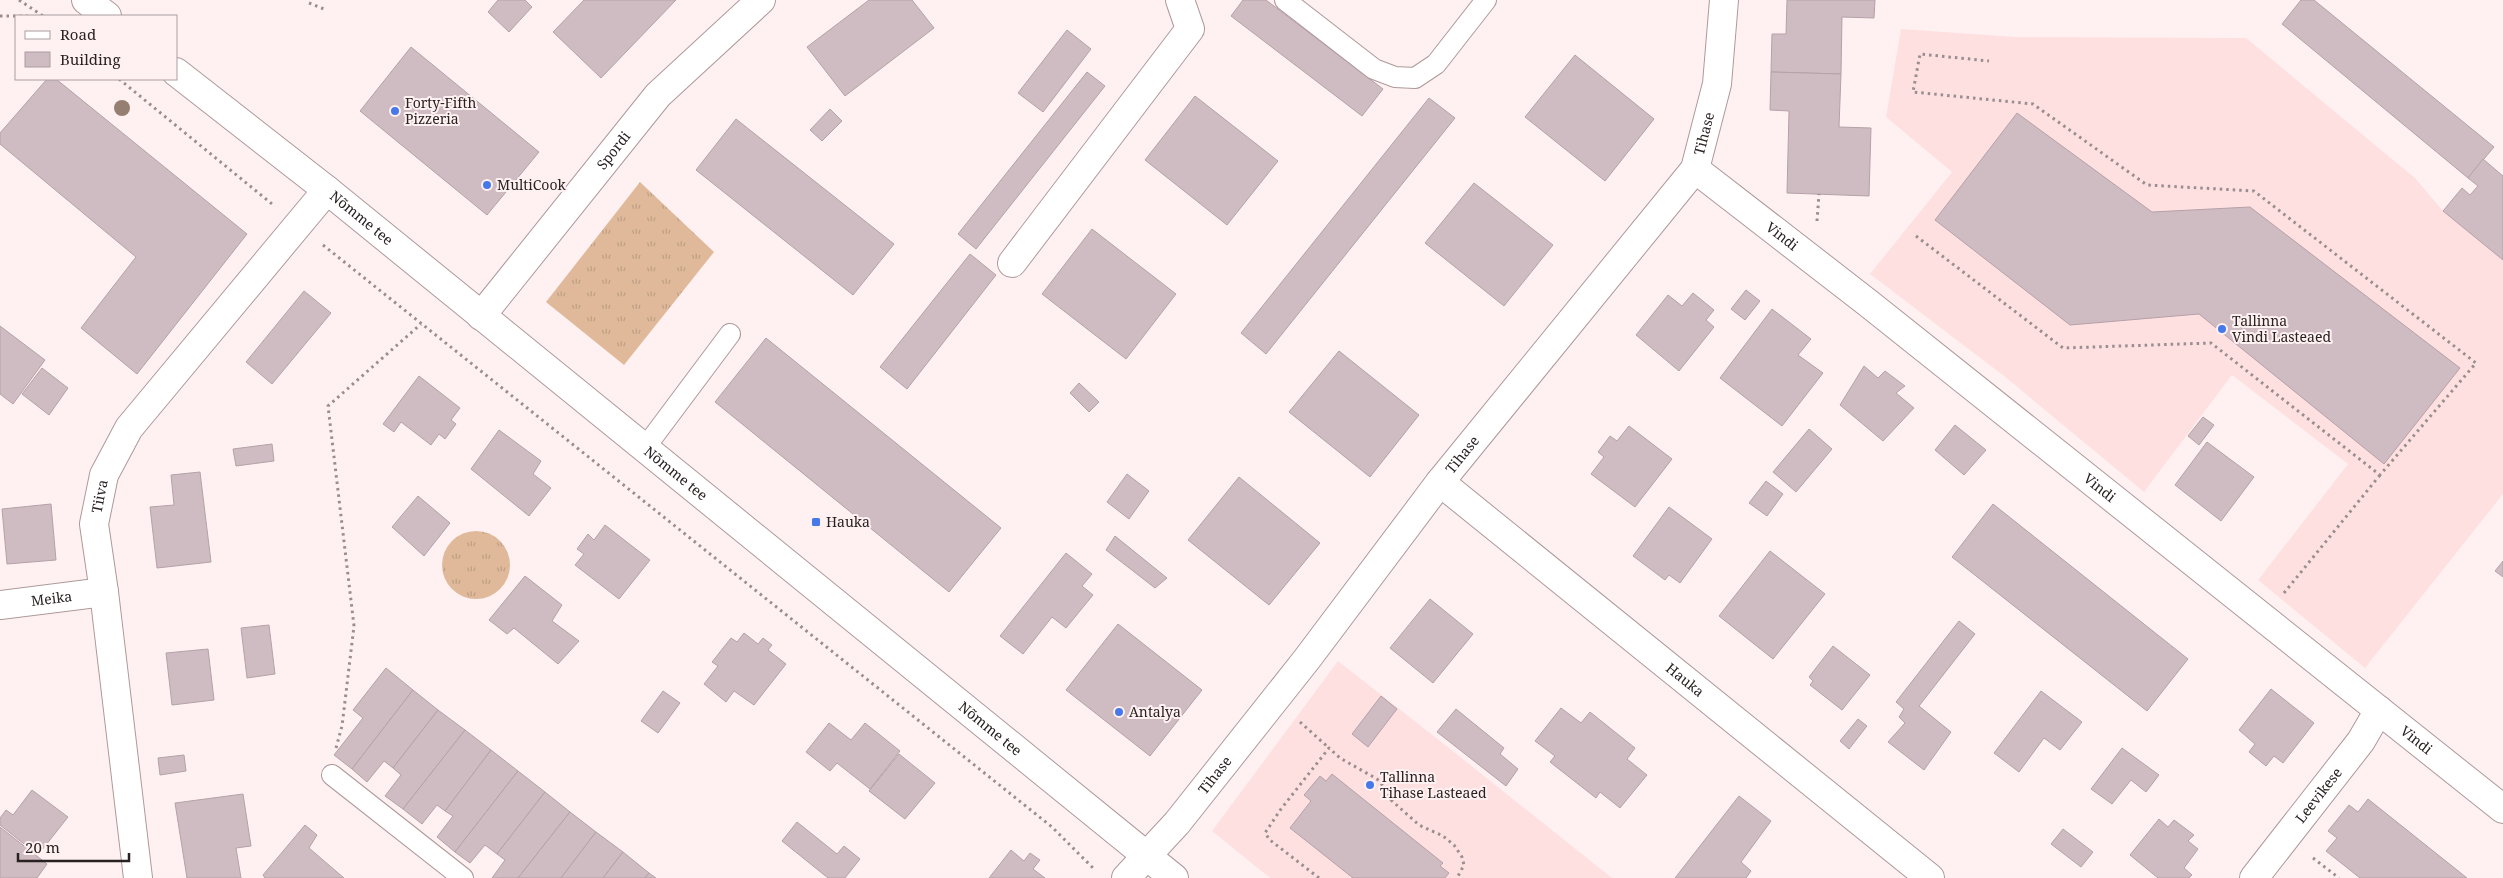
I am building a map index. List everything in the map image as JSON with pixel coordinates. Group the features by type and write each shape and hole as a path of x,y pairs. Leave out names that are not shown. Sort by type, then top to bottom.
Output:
{"street":[{"path":"86,0 106,15"},
{"name":"Spordi","path":"482,316 658,95 761,0"},
{"name":"Tihase","path":"1113,877 1148,856 1178,823 1307,659 1440,482 1695,169 1717,84 1724,0"},
{"path":"1012,263 1190,28 1185,2"},
{"name":"Nõmme tee","path":"178,74 327,190 1174,878"},
{"name":"Vindi","path":"1695,169 1875,309 2503,809"},
{"name":"Tiiva","path":"138,878 104,592 94,524 104,475 129,428 327,190"},
{"name":"Hauka","path":"1440,482 1930,878"},
{"name":"Meika","path":"0,605 104,592"},
{"name":"Leevikese","path":"2254,878 2361,741 2379,710"}],"lane":[{"path":"1284,0 1374,69 1395,77 1415,78 1436,64 1486,0"},
{"path":"644,449 730,334"},
{"path":"332,775 463,878"}],"path":[{"path":"19,0 42,15"},
{"path":"310,3 324,9"},
{"path":"0,16 15,16"},
{"path":"1989,61 1920,54 1913,92 2033,104 2147,185 2254,191 2476,363 2380,475 2280,598"},
{"path":"120,80 272,205"},
{"path":"1916,236 2063,348 2211,343 2380,475"},
{"path":"315,238 1113,877"},
{"path":"332,775 330,765 342,726 354,626 328,406 421,324"},
{"path":"1319,878 1270,840 1266,833 1281,809 1329,748 1347,763 1377,779 1387,790 1391,800 1419,825 1443,836 1454,845 1462,857 1464,865 1457,878"}],"shaded area":[{"name":"Tallinna Vindi Lasteaed","path":"1901,29 2016,37 2246,38 2415,178 2443,211 2503,260 2503,494 2365,668 2258,580 2348,464 2232,375 2144,492 2004,376 1870,274 1952,172 1886,117"},
{"name":"Tallinna Tihase Lasteaed","path":"1338,661 1612,878 1270,878 1212,831"}],"green space":[{"path":"640,182 714,252 624,365 546,302"},
{"path":"476,531 489,534 500,541 507,552 510,565 507,578 500,589 489,596 476,599 463,596 452,589 445,578 442,565 445,552 452,541 463,534"}],"building":[{"path":"498,0 525,0 532,7 509,32 488,12"},
{"path":"584,0 676,0 601,78 553,32"},
{"path":"869,0 912,0 934,28 845,96 807,47"},
{"path":"1243,0 1266,0 1383,89 1362,116 1231,16"},
{"path":"1787,0 1875,0 1874,18 1842,17 1841,74 1771,72 1772,34 1786,34"},
{"path":"2301,0 2314,0 2494,147 2468,178 2282,24"},
{"path":"1067,30 1091,49 1043,112 1018,93"},
{"path":"411,47 539,152 487,215 360,111"},
{"path":"1575,55 1654,119 1605,181 1525,117"},
{"path":"1087,72 1105,86 976,249 958,234"},
{"path":"1771,72 1841,74 1839,127 1871,128 1869,196 1787,193 1789,111 1770,110"},
{"path":"46,80 57,80 247,234 137,374 81,328 136,257 0,144 0,133"},
{"path":"1195,96 1278,161 1227,225 1145,160"},
{"path":"1429,98 1455,118 1266,354 1241,333"},
{"path":"830,109 842,121 822,141 810,130"},
{"path":"2017,113 2152,212 2250,207 2460,368 2384,464 2199,314 2070,325 1935,220"},
{"path":"736,119 894,244 853,295 696,170"},
{"path":"2483,159 2503,176 2503,260 2443,211 2462,188 2470,195 2478,186 2468,178"},
{"path":"1474,183 1553,245 1504,306 1425,243"},
{"path":"1092,229 1176,294 1126,359 1042,294"},
{"path":"970,254 996,275 907,389 880,367"},
{"path":"1746,290 1760,301 1745,320 1731,309"},
{"path":"304,291 331,313 272,384 246,362"},
{"path":"1693,293 1714,310 1706,320 1714,327 1679,371 1636,335 1668,295 1682,306"},
{"path":"1772,309 1811,339 1798,355 1823,373 1782,426 1720,378"},
{"path":"0,326 45,360 13,404 0,394"},
{"path":"766,338 1001,528 949,592 715,402"},
{"path":"1339,351 1419,415 1370,477 1289,412"},
{"path":"1864,366 1878,378 1885,371 1905,386 1896,393 1914,408 1883,441 1840,405"},
{"path":"42,368 68,388 49,415 22,394"},
{"path":"419,376 460,408 451,420 456,424 445,439 439,434 431,445 401,422 394,432 383,424"},
{"path":"1079,383 1099,402 1089,412 1070,393"},
{"path":"2203,417 2214,425 2199,445 2188,436"},
{"path":"1955,425 1986,450 1964,475 1935,450"},
{"path":"1629,426 1672,459 1635,507 1591,474 1604,457 1598,452 1610,436 1617,441"},
{"path":"1809,429 1832,449 1796,492 1773,472"},
{"path":"499,430 541,461 533,474 551,488 529,516 471,469"},
{"path":"2207,442 2254,477 2221,521 2175,485"},
{"path":"272,444 274,461 236,466 233,449"},
{"path":"200,472 211,562 157,568 150,507 174,505 171,475"},
{"path":"1127,474 1149,491 1129,519 1107,502"},
{"path":"1239,477 1320,543 1269,605 1188,540"},
{"path":"1766,481 1783,494 1767,516 1749,503"},
{"path":"418,496 450,523 424,556 392,527"},
{"path":"51,504 56,560 7,564 2,509"},
{"path":"1993,504 2188,659 2147,711 1952,557"},
{"path":"1669,507 1712,539 1680,583 1669,575 1665,580 1633,556"},
{"path":"605,525 650,560 619,599 575,565 584,554 577,549 588,534 594,540"},
{"path":"1115,536 1167,578 1155,588 1106,550"},
{"path":"1770,551 1825,594 1773,659 1719,616"},
{"path":"1066,553 1092,574 1082,586 1093,595 1066,628 1052,617 1023,654 1000,636"},
{"path":"2503,561 2503,577 2495,571"},
{"path":"525,576 562,605 552,621 579,641 558,664 514,628 507,634 489,620"},
{"path":"1430,599 1473,634 1433,683 1390,648"},
{"path":"1959,621 1975,634 1919,706 1951,732 1924,770 1888,742 1905,723 1899,717 1904,709 1896,702"},
{"path":"1118,624 1202,690 1150,756 1066,690"},
{"path":"269,625 275,674 247,678 241,628"},
{"path":"744,633 758,644 763,638 772,645 768,650 786,664 754,705 734,691 726,702 704,684 718,666 712,662 731,638 737,642"},
{"path":"1833,646 1870,675 1842,710 1810,685 1813,681 1809,677"},
{"path":"208,649 214,700 172,705 166,653"},
{"path":"386,668 413,690 352,769 334,755 363,718 353,710"},
{"path":"2271,689 2314,723 2283,763 2274,756 2266,766 2249,752 2255,744 2239,730"},
{"path":"413,690 438,710 393,768 384,761 367,782 352,769"},
{"path":"663,691 680,703 658,733 641,721"},
{"path":"2041,691 2082,722 2060,750 2044,738 2019,772 1994,753"},
{"path":"1381,696 1397,709 1368,747 1352,734"},
{"path":"1561,708 1581,723 1590,712 1635,748 1627,759 1647,775 1620,808 1600,792 1596,798 1550,762 1555,756 1535,741"},
{"path":"1456,709 1504,748 1500,754 1518,769 1506,786 1437,732"},
{"path":"438,710 465,730 403,809 385,796 401,775 393,768"},
{"path":"1858,719 1867,726 1849,749 1840,741"},
{"path":"829,723 851,740 865,723 900,751 870,789 837,763 830,771 806,752"},
{"path":"465,730 491,750 445,811 437,805 422,824 403,809"},
{"path":"2122,748 2159,775 2146,792 2131,780 2112,804 2091,789"},
{"path":"491,750 518,771 455,852 437,837 453,816 445,811"},
{"path":"899,754 935,783 905,819 869,791"},
{"path":"184,755 186,771 160,775 158,758"},
{"path":"518,771 545,792 497,854 485,845 470,863 455,852"},
{"path":"1332,774 1443,863 1440,866 1449,873 1445,878 1353,878 1290,828 1311,801 1304,795 1320,776 1326,781"},
{"path":"32,790 68,817 38,855 0,825 0,818 6,810 13,815"},
{"path":"545,792 570,812 518,878 492,878 505,860 497,854"},
{"path":"243,794 251,846 236,848 241,878 187,878 175,803"},
{"path":"1739,796 1771,821 1741,862 1751,871 1746,878 1675,878"},
{"path":"2368,799 2467,878 2360,878 2326,851 2337,838 2328,831 2349,805 2358,812"},
{"path":"570,812 596,832 561,878 518,878"},
{"path":"2159,819 2168,827 2174,820 2194,835 2188,841 2198,849 2184,868 2192,875 2189,878 2158,878 2130,855"},
{"path":"797,822 837,854 844,846 860,859 845,878 828,878 782,841"},
{"path":"305,825 317,835 309,848 344,878 265,878 263,875"},
{"path":"0,827 47,864 37,878 0,878"},
{"path":"2063,829 2093,852 2081,867 2051,844"},
{"path":"596,832 623,852 603,878 561,878"},
{"path":"1011,850 1024,861 1030,853 1040,860 1033,869 1045,878 989,878"},
{"path":"623,852 649,873 645,878 603,878"},
{"path":"649,873 656,878 645,878"}],"place":[{"name":"Forty-Fifth Pizzeria","path":"395,111"},
{"name":"MultiCook","path":"487,185"},
{"name":"Tallinna Vindi Lasteaed","path":"2222,329"},
{"name":"Hauka","path":"816,522"},
{"name":"Antalya","path":"1119,712"},
{"name":"Tallinna Tihase Lasteaed","path":"1370,785"}]}
